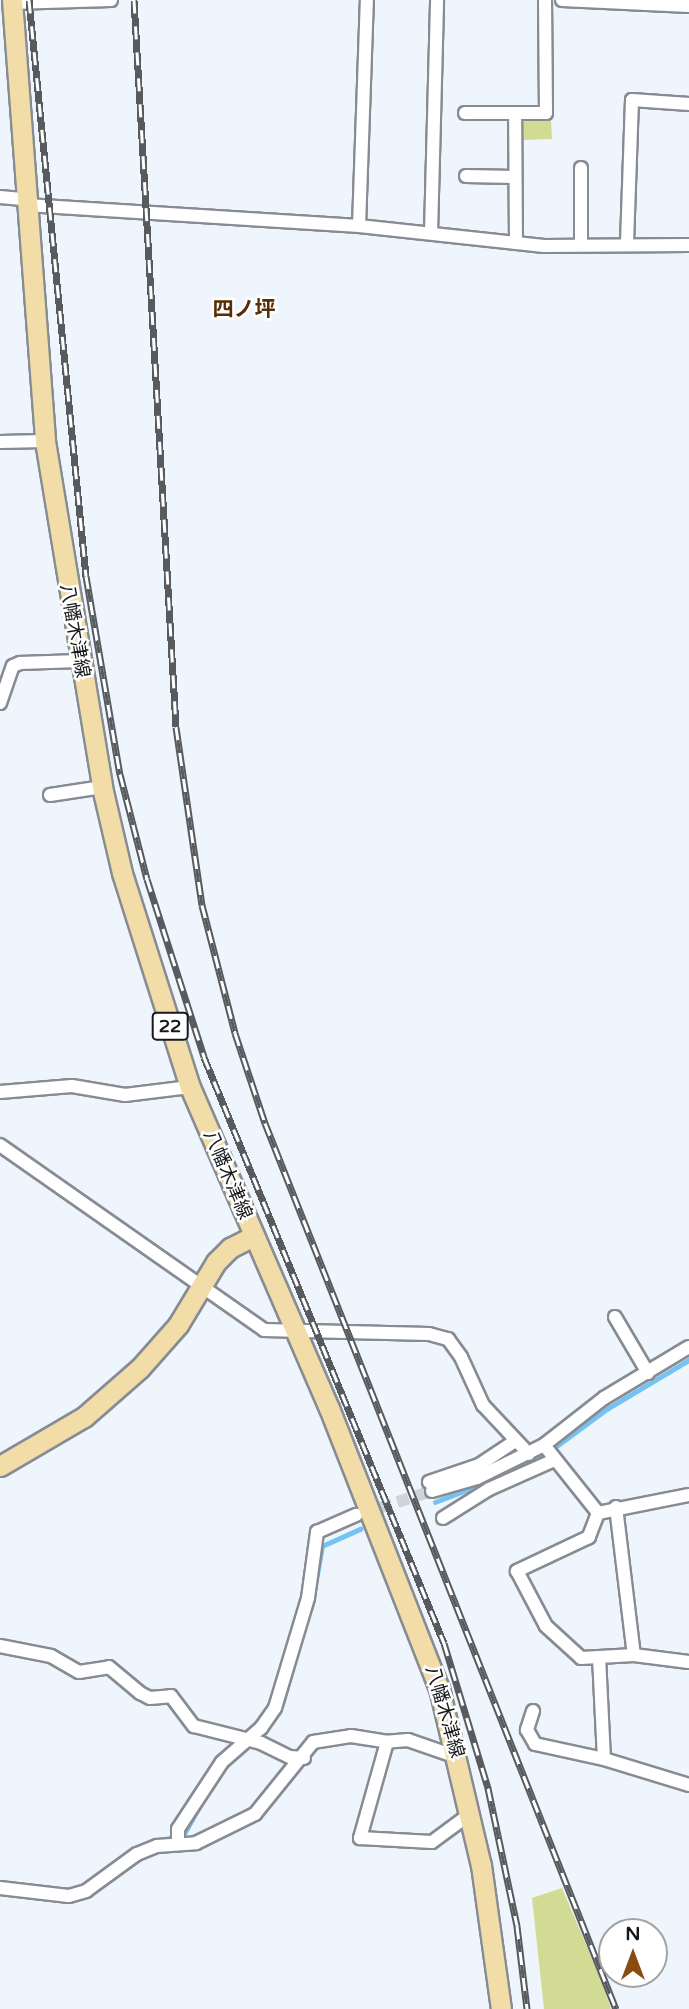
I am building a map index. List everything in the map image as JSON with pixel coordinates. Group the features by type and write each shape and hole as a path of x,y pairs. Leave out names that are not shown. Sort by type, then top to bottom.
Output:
{"main road":[{"name":"八幡木津線","path":"9,7 45,441 79,661 102,787 132,908 190,1087 420,1632 457,1757 470,1814 501,2009"},
{"name":"八幡木津線","path":"0,1466 84,1417 122,1385 178,1325 200,1288 230,1248 253,1237"}],"street":[{"path":"9,7 41,1 111,0"},
{"path":"359,226 367,0"},
{"path":"431,233 437,0"},
{"path":"464,113 546,113 545,0"},
{"path":"564,0 674,3 689,6"},
{"path":"626,243 632,100 689,104"},
{"path":"514,113 516,243"},
{"path":"581,168 581,245"},
{"path":"466,176 514,177"},
{"path":"0,197 26,202 359,226 516,243 689,245"},
{"path":"0,442 45,441"},
{"path":"0,703 13,666 20,663 79,661"},
{"path":"50,795 102,787"},
{"path":"0,1092 72,1086 125,1095 190,1087"},
{"path":"0,1145 200,1288 264,1330 429,1334 448,1339 461,1357 483,1405 529,1454"},
{"path":"614,1317 648,1373"},
{"path":"443,1518 549,1453 604,1398 688,1352"},
{"path":"516,1441 479,1465 430,1487 477,1478 529,1454 549,1453"},
{"path":"549,1453 598,1513"},
{"path":"598,1513 616,1507 689,1495"},
{"path":"616,1507 634,1655"},
{"path":"598,1513 589,1537 517,1571 545,1626 572,1655 634,1655 689,1662"},
{"path":"178,1843 178,1829 222,1762 275,1708 292,1638 308,1598 317,1532 356,1515"},
{"path":"0,1646 51,1656 79,1672 109,1667 150,1698 171,1696 194,1726 261,1743 290,1758 304,1758"},
{"path":"599,1657 604,1759"},
{"path":"533,1711 527,1730 535,1744 604,1759 689,1785"},
{"path":"0,1888 69,1896 86,1891 137,1854 178,1843 205,1840 255,1814 304,1758 313,1742 351,1736 387,1742 408,1740 457,1757"},
{"path":"387,1742 360,1838 432,1842 470,1814"}],"green space":[{"path":"526,119 551,119 552,139 520,140 519,125"},
{"path":"562,1888 598,1973 598,1988 604,1988 611,2009 544,2009 532,1898"}],"waterway":[{"path":"535,1462 607,1409 689,1360"},
{"path":"435,1502 511,1473"},
{"path":"311,1608 322,1546 360,1529"},
{"path":"282,1704 293,1666"},
{"path":"144,1845 184,1834 200,1805"},
{"path":"35,1887 71,1890"}],"tunnel":[{"path":"363,1513 432,1491"}],"railway":[{"path":"29,0 86,576 120,774 147,879 204,1057 444,1643 488,1788 517,1926 527,2009"},
{"path":"134,0 176,727 202,905 235,1033 265,1123 616,2009"}],"district":[{"name":"四ノ坪","path":"244,310"}]}
